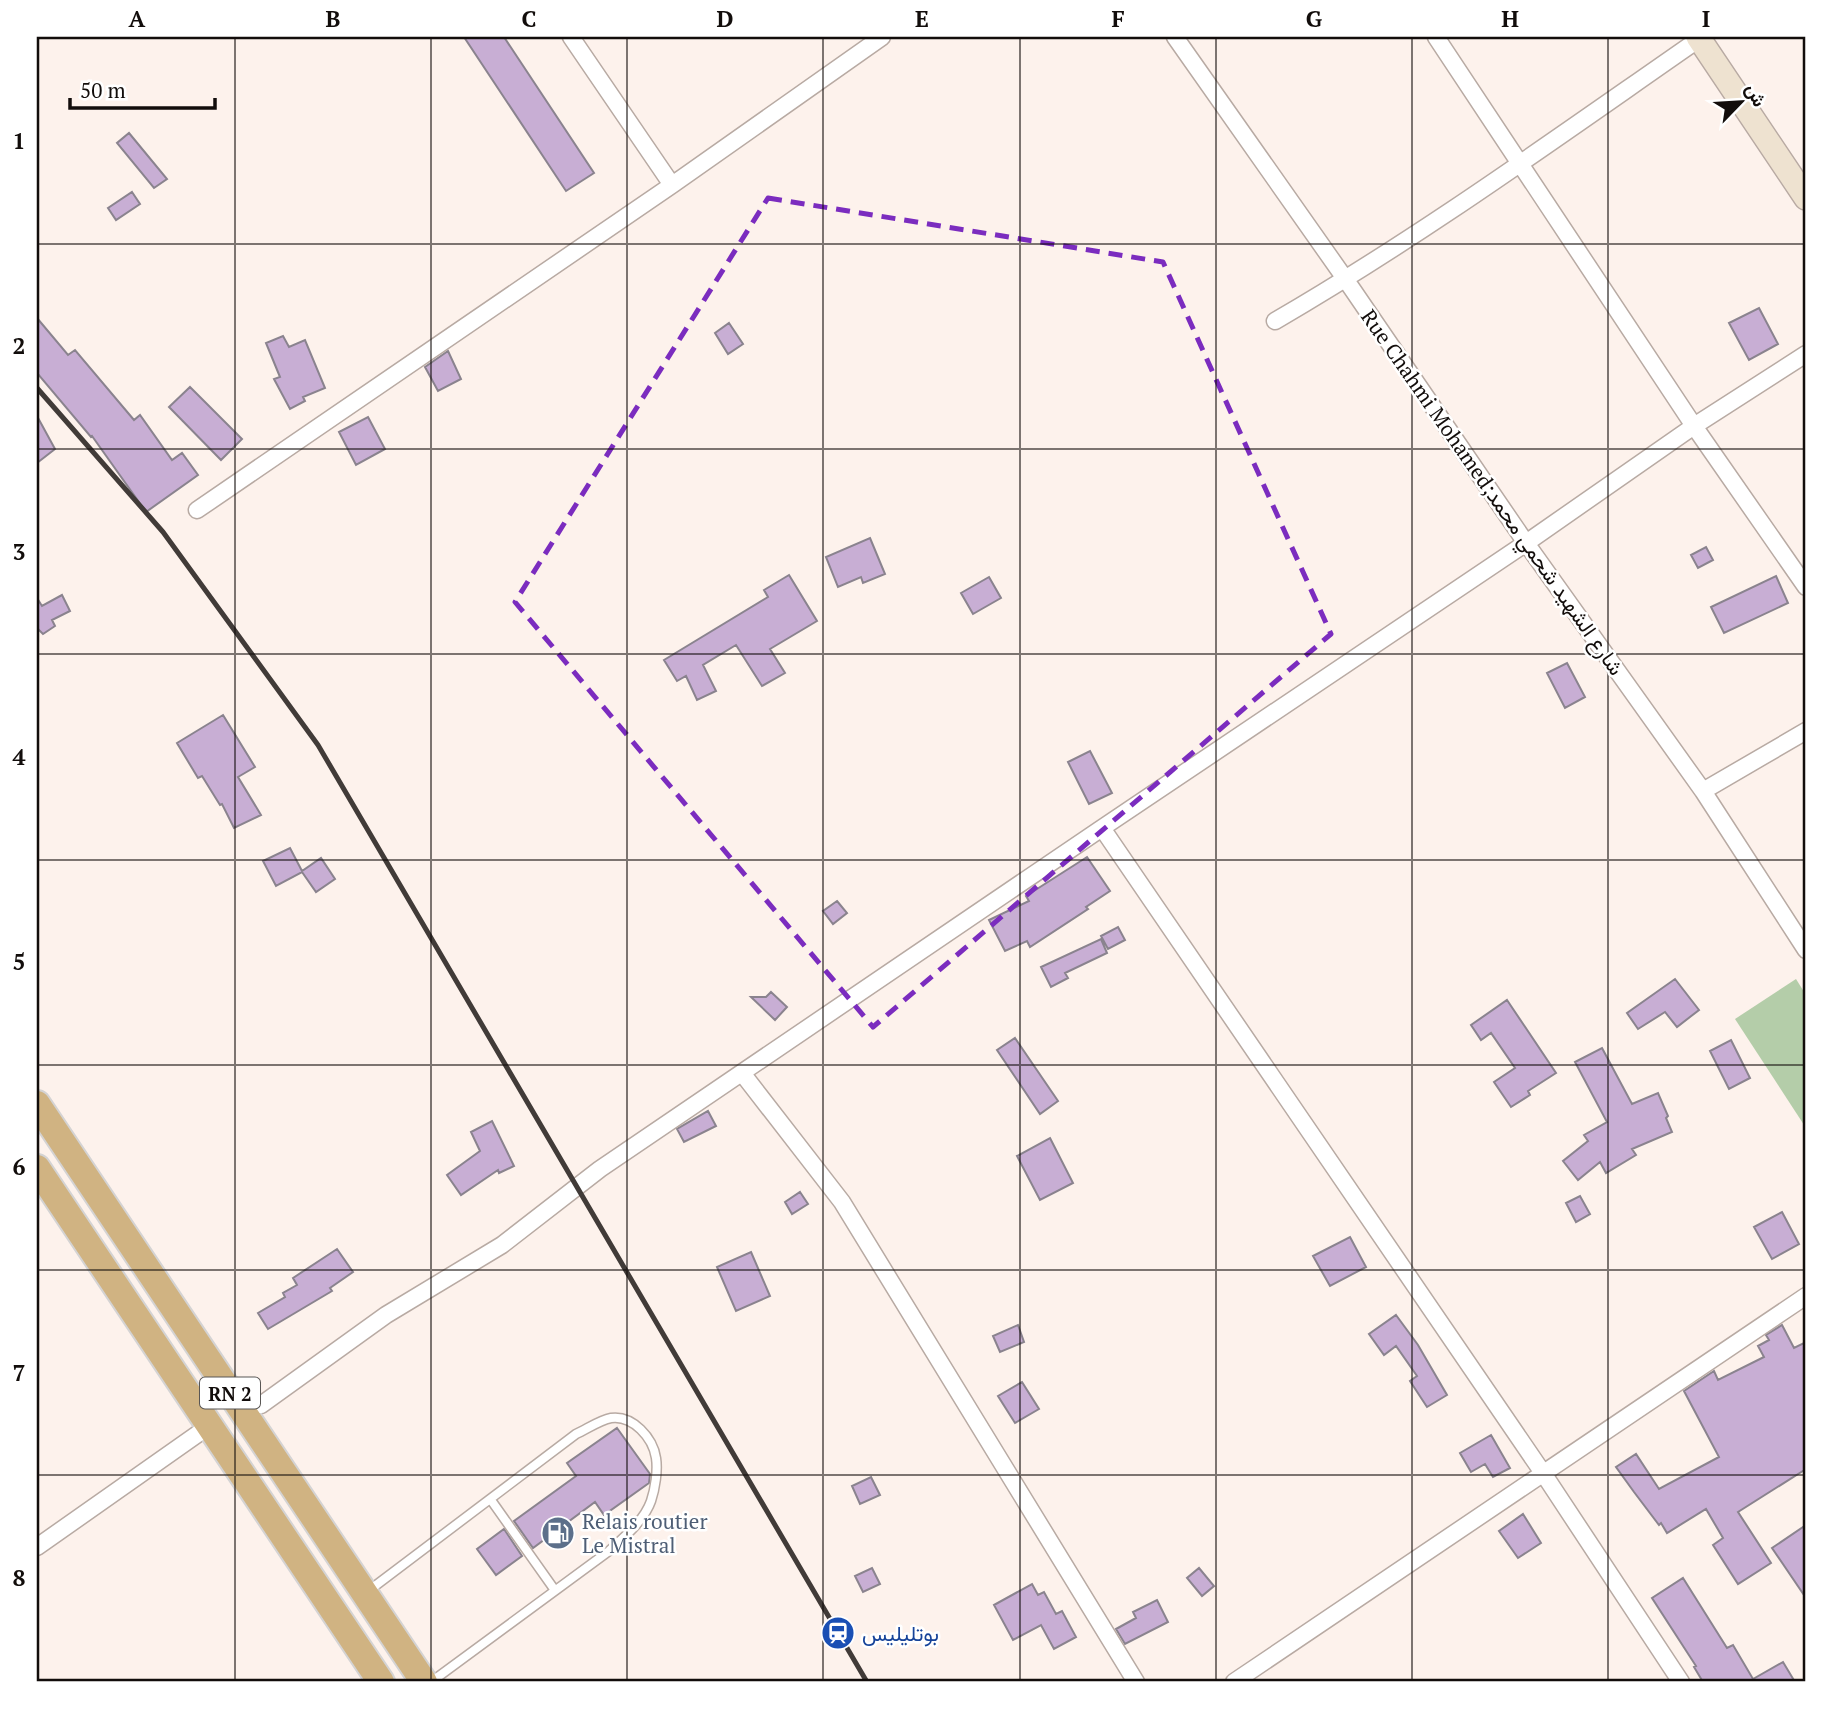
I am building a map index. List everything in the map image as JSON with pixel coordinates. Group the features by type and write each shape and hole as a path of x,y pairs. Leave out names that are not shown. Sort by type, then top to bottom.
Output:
{"highway":[{"name":"RN 2","path":"37,1104 424,1682"},
{"name":"RN 2","path":"37,1168 381,1682"}],"main road":[{"path":"1700,37 1806,198"}],"street":[{"path":"571,37 672,185"},
{"path":"197,510 672,185 882,37"},
{"name":"Rue Chahmi Mohamed;شارع الشهيد شحمي محمد","path":"1175,37 1526,543 1703,791 1806,950"},
{"path":"1436,37 1694,426 1806,587"},
{"path":"1275,321 1346,280 1700,37"},
{"path":"261,1405 386,1315 502,1245 600,1169 1526,543 1694,426 1806,354"},
{"path":"1703,791 1806,731"},
{"path":"1102,828 1543,1473 1681,1682"},
{"path":"742,1073 842,1202 1136,1682"},
{"path":"1234,1682 1806,1296"},
{"path":"37,1547 209,1426"}],"lane":[{"path":"365,1593 576,1434 612,1418 631,1421 645,1433 656,1457 656,1481 651,1503 634,1528 609,1551 431,1682"},
{"path":"491,1500 555,1590"}],"highlighted area":[{"path":"768,198 1163,262 1331,634 873,1027 515,602"}],"green space":[{"path":"1796,979 1806,995 1806,1128 1735,1019"}],"building":[{"path":"464,37 504,37 594,173 566,191"},
{"path":"129,133 167,179 154,188 117,143"},
{"path":"132,192 140,204 116,220 108,208"},
{"path":"1759,308 1778,344 1749,360 1729,323"},
{"path":"37,318 68,355 75,350 134,420 140,415 172,460 182,453 198,475 146,512 92,436 37,373"},
{"path":"729,323 743,344 728,354 715,333"},
{"path":"283,336 289,347 305,340 325,388 303,397 305,401 290,409 274,379 280,377 266,343"},
{"path":"448,351 461,379 438,391 425,367"},
{"path":"190,387 242,439 221,460 169,407"},
{"path":"37,416 55,449 37,463"},
{"path":"368,417 385,449 356,465 339,432"},
{"path":"870,538 885,574 863,583 861,577 838,587 826,557"},
{"path":"1706,547 1713,560 1698,568 1691,555"},
{"path":"789,575 817,621 770,649 785,673 762,686 736,645 703,665 716,691 697,700 686,676 677,681 664,660 768,597 764,590"},
{"path":"1776,576 1788,603 1724,633 1711,607"},
{"path":"989,577 1001,598 973,614 961,593"},
{"path":"62,595 70,611 52,620 55,626 43,634 37,628 37,598 42,606"},
{"path":"1567,663 1585,697 1565,708 1547,673"},
{"path":"223,715 255,767 238,777 261,815 234,828 222,804 220,805 202,776 198,778 177,743"},
{"path":"1090,751 1112,793 1089,804 1068,762"},
{"path":"290,848 302,871 321,858 335,879 316,892 302,872 276,886 263,861"},
{"path":"1087,857 1110,891 1086,907 1088,909 1030,947 1027,941 1005,951 989,920 1029,901 1026,896"},
{"path":"837,901 847,913 833,924 823,911"},
{"path":"1118,927 1125,940 1108,949 1101,936"},
{"path":"1101,939 1107,953 1065,973 1068,978 1051,987 1041,967"},
{"path":"1675,979 1699,1010 1677,1027 1665,1012 1638,1029 1627,1013"},
{"path":"771,992 787,1007 775,1020 751,997 766,997"},
{"path":"1507,1000 1556,1073 1528,1091 1530,1095 1511,1107 1494,1082 1515,1068 1491,1033 1481,1040 1471,1025"},
{"path":"1015,1038 1058,1101 1040,1114 997,1050"},
{"path":"1731,1040 1750,1078 1729,1089 1710,1051"},
{"path":"1602,1048 1632,1104 1658,1093 1672,1132 1632,1149 1636,1155 1606,1173 1600,1162 1578,1180 1563,1161 1588,1141 1584,1135 1607,1122 1575,1062"},
{"path":"708,1111 716,1126 684,1142 677,1129"},
{"path":"492,1121 514,1166 499,1173 498,1170 461,1195 447,1175 480,1151 471,1132"},
{"path":"1050,1138 1073,1183 1040,1200 1017,1156"},
{"path":"800,1192 808,1204 792,1214 785,1202"},
{"path":"1580,1196 1590,1214 1576,1222 1566,1203"},
{"path":"1782,1212 1799,1244 1772,1259 1754,1227"},
{"path":"1350,1237 1366,1267 1330,1286 1313,1256"},
{"path":"337,1249 353,1272 330,1288 332,1291 268,1329 258,1313 285,1297 283,1293 297,1285 293,1278"},
{"path":"751,1252 770,1296 736,1311 717,1267"},
{"path":"1396,1315 1418,1345 1447,1395 1427,1407 1410,1381 1417,1376 1396,1346 1384,1355 1369,1334"},
{"path":"1018,1325 1024,1342 1000,1352 993,1336"},
{"path":"1782,1325 1794,1348 1806,1342 1806,1469 1738,1512 1771,1563 1738,1584 1713,1545 1723,1538 1706,1509 1667,1533 1616,1467 1636,1454 1659,1489 1719,1457 1684,1391 1714,1371 1718,1380 1764,1357 1758,1346 1769,1340 1766,1335"},
{"path":"1022,1382 1039,1409 1015,1423 998,1396"},
{"path":"617,1428 650,1474 649,1483 604,1515 595,1502 533,1548 514,1521 576,1476 567,1463"},
{"path":"1491,1435 1510,1468 1493,1477 1485,1464 1471,1472 1460,1453"},
{"path":"871,1477 880,1495 860,1504 852,1486"},
{"path":"1523,1514 1541,1543 1518,1558 1499,1531"},
{"path":"1806,1525 1806,1598 1772,1548"},
{"path":"504,1529 522,1556 496,1575 477,1549"},
{"path":"872,1568 880,1584 863,1592 855,1576"},
{"path":"1199,1568 1214,1586 1202,1596 1187,1578"},
{"path":"1683,1578 1727,1648 1733,1645 1753,1679 1783,1662 1795,1682 1703,1682 1694,1667 1696,1666 1652,1598"},
{"path":"1032,1584 1038,1595 1044,1592 1056,1614 1062,1611 1076,1637 1054,1649 1041,1625 1013,1640 994,1605"},
{"path":"1157,1600 1168,1622 1125,1644 1116,1629 1136,1618 1133,1612"}],"railway":[{"path":"37,388 163,532 318,745 867,1682"}],"place":[{"name":"Relais routier Le Mistral","path":"558,1533"},
{"name":"بوتليليس","path":"838,1633"}]}
